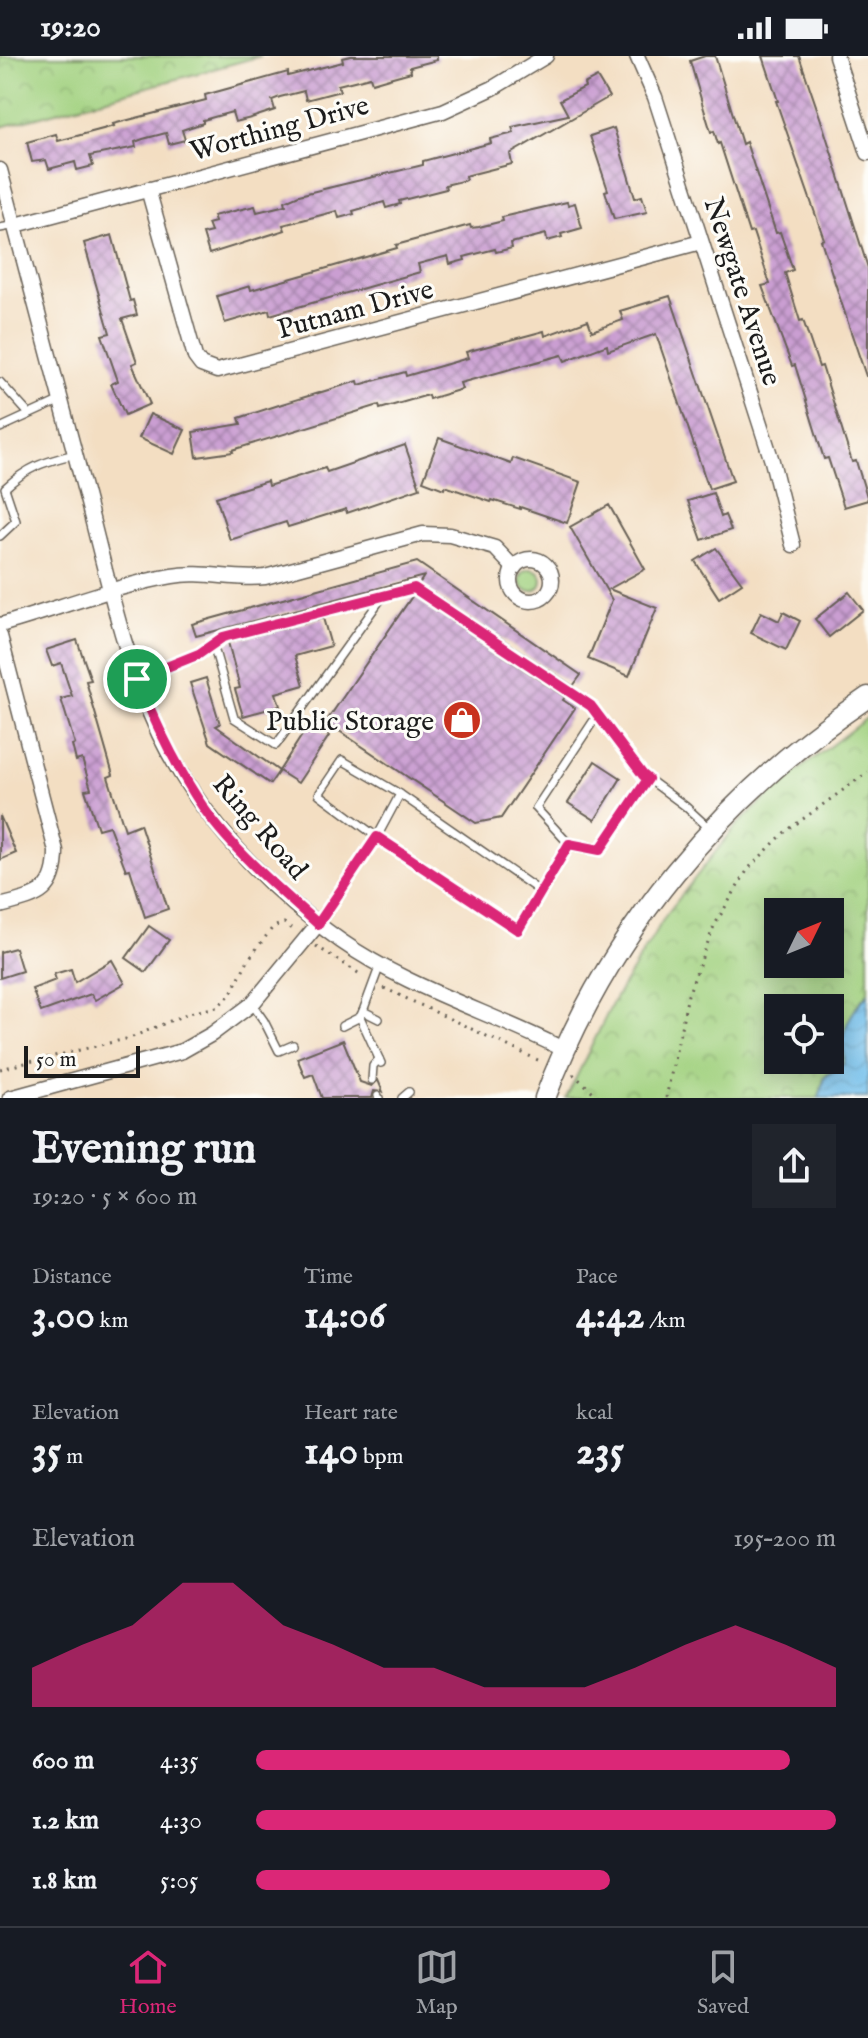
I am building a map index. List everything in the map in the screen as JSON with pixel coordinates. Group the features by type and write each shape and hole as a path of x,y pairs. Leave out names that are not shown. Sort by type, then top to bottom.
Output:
{"main road":[{"path":"545,1098 560,1058 612,959 653,901 711,830 787,756 868,697"}],"street":[{"name":"Worthing Drive","path":"16,225 443,111 493,88 546,56"},
{"name":"Newgate Avenue","path":"637,56 655,97 777,475 793,545"},
{"path":"836,56 868,153"},
{"name":"Ring Road","path":"0,170 137,679 160,735 207,812 265,877 318,924 380,965 560,1058"},
{"name":"Putnam Drive","path":"148,189 195,357 201,365 217,371 701,242"},
{"path":"0,625 183,575 247,579 265,577 405,537 433,533 495,548 514,568"},
{"path":"0,636 56,851 56,872 50,886 32,898 0,906"},
{"path":"10,1098 182,1051 212,1034 252,1004 318,924"}],"lane":[{"path":"0,228 16,225"},
{"path":"0,382 29,414"},
{"path":"0,428 61,400"},
{"path":"0,536 16,521 5,488 21,473 38,464 75,454"},
{"path":"137,679 199,654 223,637 414,588 591,706 643,775 711,830"},
{"path":"213,644 234,718 276,745 383,596"},
{"path":"598,714 536,808 569,844 600,850 648,779"},
{"path":"541,892 400,794 342,760 319,794 377,837 518,930 541,892 569,844"},
{"path":"318,924 377,837 400,794"},
{"path":"342,1026 362,1014 380,965"},
{"path":"252,1004 279,1051 293,1045"},
{"path":"362,1014 379,1019"},
{"path":"362,1014 380,1061 373,1066 372,1080"},
{"path":"402,1098 409,1092"}],"path":[{"path":"666,1098 688,995 714,926 748,869 785,832 868,772"},
{"path":"0,1069 130,1038 189,1013 217,1007 230,995 248,960 273,927 284,923"},
{"path":"321,950 374,983 560,1058 600,1098"}],"green space":[{"path":"0,56 261,56 1,127"},
{"path":"531,569 539,572 542,580 539,588 531,591 523,588 520,580 523,572"},
{"path":"868,717 868,992 856,1007 844,1049 844,994 764,994 764,1074 827,1074 819,1098 566,1098 613,1002 666,915 736,826 787,779"}],"water":[{"path":"868,994 868,1098 819,1098 825,1077 844,1074 844,1035 856,1009"}],"building":[{"path":"437,56 437,60 410,67 411,72 372,83 370,77 338,85 340,91 306,100 304,91 280,97 272,100 275,110 251,118 235,122 232,112 203,120 203,123 182,130 185,140 169,144 166,133 143,139 135,142 136,147 90,156 93,166 77,170 75,162 49,169 46,160 32,162 27,142 56,134 58,141 206,100 205,95 288,72 288,76 343,62 342,58"},
{"path":"715,56 742,144 746,142 776,233 780,232 793,270 785,273 800,321 803,320 819,367 822,366 852,462 856,461 868,500 844,507 828,458 824,459 795,365 792,366 762,286 770,284 753,232 749,233 720,143 714,131 711,132 703,106 690,61"},
{"path":"763,56 799,56 823,126 868,268 868,376 852,335 821,240 824,239"},
{"path":"597,77 609,97 510,154 512,164 465,176 466,180 445,185 446,189 399,201 400,204 386,208 384,202 339,218 337,211 283,225 285,230 209,254 203,234 211,232 208,224 215,222 213,216 255,206 257,212 286,205 285,201 299,195 423,165 423,161 491,143 490,139 514,133 512,127 568,115 560,100"},
{"path":"614,128 635,198 642,196 647,212 614,219 590,136"},
{"path":"567,202 568,205 575,203 582,228 561,234 562,237 547,241 546,234 511,243 512,248 464,257 465,260 450,264 448,256 418,264 420,272 270,315 269,310 225,323 217,296 250,286 251,290 397,248 396,245 470,225 471,228 503,221 502,217"},
{"path":"112,235 130,301 133,300 137,315 122,319 137,362 132,364 150,404 125,415 111,384 118,381 102,335 110,333 84,243"},
{"path":"670,296 733,481 709,489 656,334 608,351 607,345 565,361 562,355 460,383 462,389 429,399 428,395 380,409 379,405 233,452 197,457 193,432 241,424 239,418 282,404 358,381 359,385 405,372 406,376 468,358 466,352 544,331 545,336 588,320 592,331 623,320 620,311"},
{"path":"150,414 185,430 174,454 139,438"},
{"path":"439,438 511,464 513,458 581,482 567,523 423,481"},
{"path":"405,445 420,488 347,513 346,509 288,527 286,522 230,540 216,497 267,481 268,486 325,468 327,472"},
{"path":"713,493 721,517 725,515 731,530 702,540 688,501"},
{"path":"609,505 645,569 609,589 657,608 629,676 588,659 612,600 570,527"},
{"path":"716,548 742,583 719,598 695,561"},
{"path":"417,562 581,675 573,686 419,584 424,576 196,636 192,624"},
{"path":"849,592 863,610 829,637 815,619"},
{"path":"413,595 565,697 563,700 575,708 501,818 476,823 326,722"},
{"path":"761,612 779,621 783,612 800,621 786,650 751,633"},
{"path":"323,618 331,646 295,656 304,685 276,693 280,706 243,716 235,689 240,688 228,642"},
{"path":"77,640 91,680 86,681 113,775 108,777 125,830 140,824 168,909 145,917 130,869 126,870 109,826 98,829 85,790 91,789 82,759 76,761 72,745 75,744 61,699 72,696 61,663 52,666 46,650"},
{"path":"206,678 220,724 216,726 279,771 270,784 210,743 190,683"},
{"path":"310,723 329,736 298,783 279,771"},
{"path":"595,761 621,778 595,820 568,803"},
{"path":"0,816 16,853 0,860"},
{"path":"149,926 169,940 146,972 126,958"},
{"path":"15,948 22,971 0,978 0,952"},
{"path":"112,960 125,983 95,1000 91,994 41,1012 32,989 56,980 54,974 71,969 75,982"},
{"path":"343,1040 360,1082 372,1086 378,1080 383,1092 374,1091 372,1098 322,1098 313,1074 305,1077 297,1058"}],"place":[{"name":"Public Storage","path":"462,720"}],"route":[{"path":"414,588 591,706 648,779 600,850 569,844 518,930 377,837 318,924 265,877 207,812 160,735 137,679 199,654 223,637 414,588"}]}
